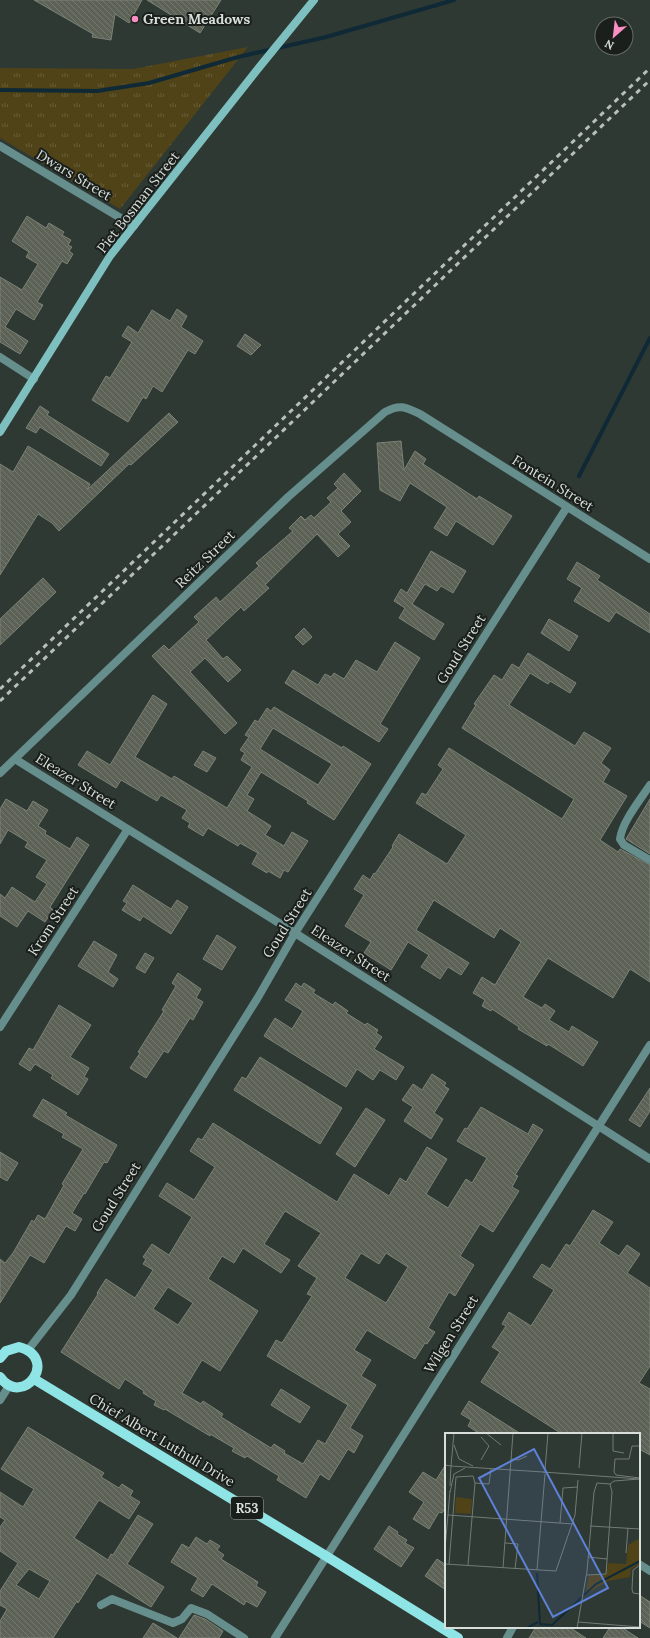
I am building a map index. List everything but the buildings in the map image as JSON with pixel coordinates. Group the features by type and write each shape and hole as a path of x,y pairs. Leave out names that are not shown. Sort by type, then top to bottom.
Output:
{"main road":[{"path":"0,1356 12,1348 19,1347 28,1350 36,1359 38,1366 34,1379 23,1387 16,1388 9,1386 0,1377"},
{"name":"Chief Albert Luthuli Drive","path":"34,1379 458,1638"}],"street":[{"name":"Piet Bosman Street","path":"0,432 110,256 314,0"},
{"name":"Dwars Street","path":"0,146 134,226"},
{"path":"0,357 34,379"},
{"name":"Reitz Street","path":"0,773 288,497 385,412 395,407 405,407 443,428"},
{"name":"Fontein Street","path":"443,428 650,559"},
{"name":"Goud Street","path":"28,1350 71,1295 257,999 295,933 567,506"},
{"name":"Eleazer Street","path":"15,759 295,933 650,1160"},
{"path":"650,786 633,810 620,833 620,839 624,845 650,860"},
{"name":"Krom Street","path":"0,1027 128,829"},
{"name":"Wilgen Street","path":"275,1638 650,1045"},
{"path":"0,1400 9,1386"},
{"path":"640,1565 650,1571"},
{"path":"101,1605 112,1599 173,1623 182,1619 191,1608 207,1614 244,1638"},
{"path":"507,1638 512,1628"}],"green space":[{"path":"248,47 120,209 0,138 0,68 133,69"}],"waterway":[{"path":"0,90 97,91 149,83 238,57 326,37 454,0"},
{"path":"579,476 650,338"}],"railway":[{"path":"0,689 650,68"},
{"path":"0,701 650,80"}],"place":[{"name":"Green Meadows","path":"135,19"}]}
